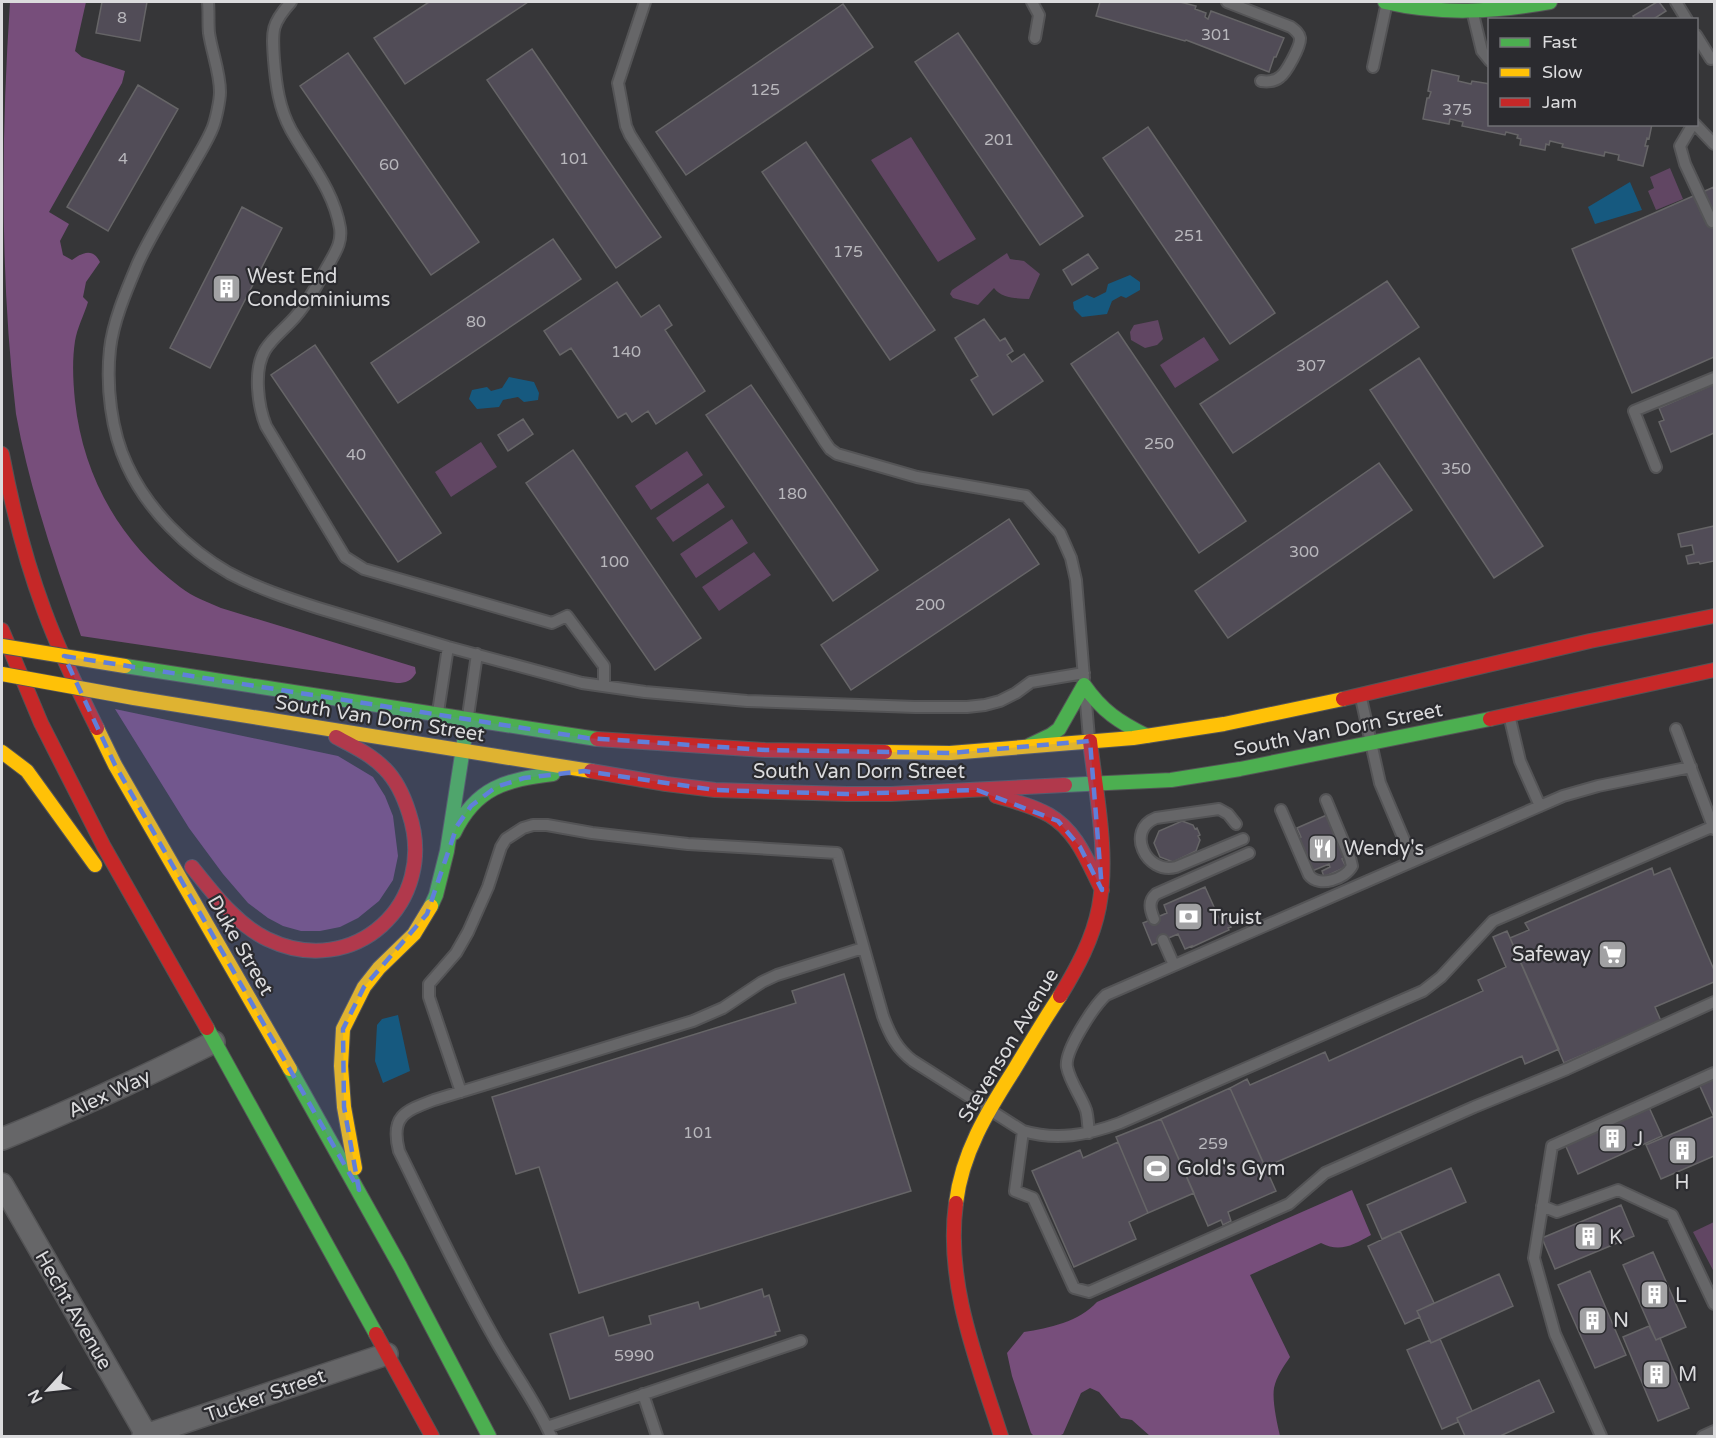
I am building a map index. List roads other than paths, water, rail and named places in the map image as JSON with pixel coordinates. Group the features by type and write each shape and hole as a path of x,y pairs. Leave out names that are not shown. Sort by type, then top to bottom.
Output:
{"main road":[{"path":"1386,2 1421,9 1473,12 1550,2"},
{"name":"Duke Street","path":"2,454 21,537 45,610 85,706 115,765 359,1190 439,1338 489,1437"},
{"name":"South Van Dorn Street","path":"2,674 320,728 436,730 468,720 587,738 765,750 950,753 1147,736 1224,724 1590,641 1714,616"},
{"path":"2,630 41,723 104,847 432,1437"},
{"name":"South Van Dorn Street","path":"2,646 125,666 436,730 462,750 666,784 715,789 848,794 1171,780 1240,770 1714,670"},
{"path":"1084,679 1103,710 1119,722 1147,736"},
{"path":"1025,747 1059,729 1084,679"},
{"path":"359,1190 344,1107 341,1065 343,1029 364,987 379,968 414,934 436,895 447,851 468,720"},
{"path":"115,765 213,894 242,922 268,940 287,947 317,952 332,951 348,948 368,937 384,925 398,908 408,890 415,863 415,836 404,799 385,769 368,755 320,728"},
{"name":"Stevenson Avenue","path":"997,1434 959,1298 954,1269 952,1225 958,1185 973,1141 989,1109 1072,976 1091,936 1099,908 1102,890 1102,855 1090,741"},
{"path":"2,752 27,771 106,879 161,949"},
{"path":"447,851 457,826 471,806 496,787 524,778 584,771"},
{"path":"977,790 1034,808 1066,827 1080,847 1102,890"}],"street":[{"name":"Alex Way","path":"2,1139 76,1108 214,1042"},
{"name":"Hecht Avenue","path":"2,1184 146,1436"},
{"name":"Tucker Street","path":"146,1436 387,1354"}],"lane":[{"path":"208,2 209,32 220,93 213,127 139,262 115,323 110,348 109,374 111,405 118,438 127,464 140,489 165,521 203,556 228,572 281,597 565,680 645,692 747,701 915,707 967,706 1000,701 1031,682 1084,679"},
{"path":"291,2 275,23 272,35 275,82 280,106 291,129 328,191 340,228 341,242 303,308 272,340 264,352 260,363 258,383 266,426 345,557 364,569 552,623 567,616 603,666 604,686"},
{"path":"645,2 618,83 630,135 830,449 837,454 917,477 1026,496 1060,532 1071,558 1076,580 1090,741"},
{"path":"1032,2 1039,15 1035,38"},
{"path":"1227,2 1295,30 1300,38 1300,43 1285,71 1278,79 1261,81"},
{"path":"1373,67 1386,2"},
{"path":"1676,2 1686,18"},
{"path":"1473,12 1482,51 1488,58"},
{"path":"1264,30 1269,18"},
{"path":"1698,38 1711,59"},
{"path":"1693,126 1680,146 1685,164 1713,222"},
{"path":"1696,126 1714,144"},
{"path":"1656,467 1634,411 1714,378"},
{"path":"436,730 448,647"},
{"path":"468,720 477,654"},
{"path":"1360,695 1380,783 1413,861"},
{"path":"1509,715 1520,761 1540,806"},
{"path":"460,1092 429,997 429,984 456,953 468,932 506,839 532,825 547,825 592,833 687,844 837,853 883,1016 898,1048 913,1061 1023,1131 1038,1136 1054,1137 1089,1133 1120,1123 1423,991 1441,978 1493,921 1714,827 1676,729"},
{"path":"1089,1133 1086,1111 1067,1068 1067,1059 1087,1018 1106,995 1540,806 1588,788 1691,767"},
{"path":"1281,810 1309,876 1315,881 1325,882 1346,873 1352,866 1326,800"},
{"path":"1236,824 1228,814 1219,809 1156,818 1145,825 1142,830 1144,855 1158,866 1168,869 1243,839"},
{"path":"1154,919 1150,907 1152,897 1156,894 1249,853"},
{"path":"1163,940 1174,965"},
{"path":"801,1341 644,1394 549,1432 539,1411 486,1324 399,1151 396,1125 410,1109 693,1021 723,1008 762,982 777,975 863,948"},
{"path":"1023,1131 1015,1191 1033,1198 1074,1288 1089,1292 1289,1204 1325,1173 1474,1107 1567,1069 1714,1002"},
{"path":"1601,1437 1556,1334 1533,1258 1552,1146 1714,1073"},
{"path":"1542,1206 1557,1212 1618,1190 1672,1215 1714,1304"},
{"path":"644,1394 657,1437"},
{"path":"1703,1437 1714,1431"}],"water":[{"path":"1630,182 1642,210 1595,224 1588,207"},
{"path":"1130,275 1140,282 1140,290 1126,298 1121,296 1112,301 1107,314 1082,317 1074,309 1073,302 1087,295 1094,298 1106,292 1108,284"},
{"path":"509,377 534,382 539,393 538,400 524,402 518,397 503,400 499,407 477,409 469,399 472,390 487,387 491,391 502,388"},
{"path":"398,1015 410,1071 383,1083 375,1061 377,1025 382,1019"}],"place":[{"name":"West End Condominiums","path":"226,288"},
{"name":"Wendy's","path":"1323,848"},
{"name":"Truist","path":"1188,917"},
{"name":"Safeway","path":"1612,954"},
{"name":"J","path":"1613,1139"},
{"name":"H","path":"1682,1151"},
{"name":"Gold's Gym","path":"1156,1168"},
{"name":"K","path":"1588,1237"},
{"name":"L","path":"1654,1295"},
{"name":"N","path":"1592,1320"},
{"name":"M","path":"1657,1374"}]}
